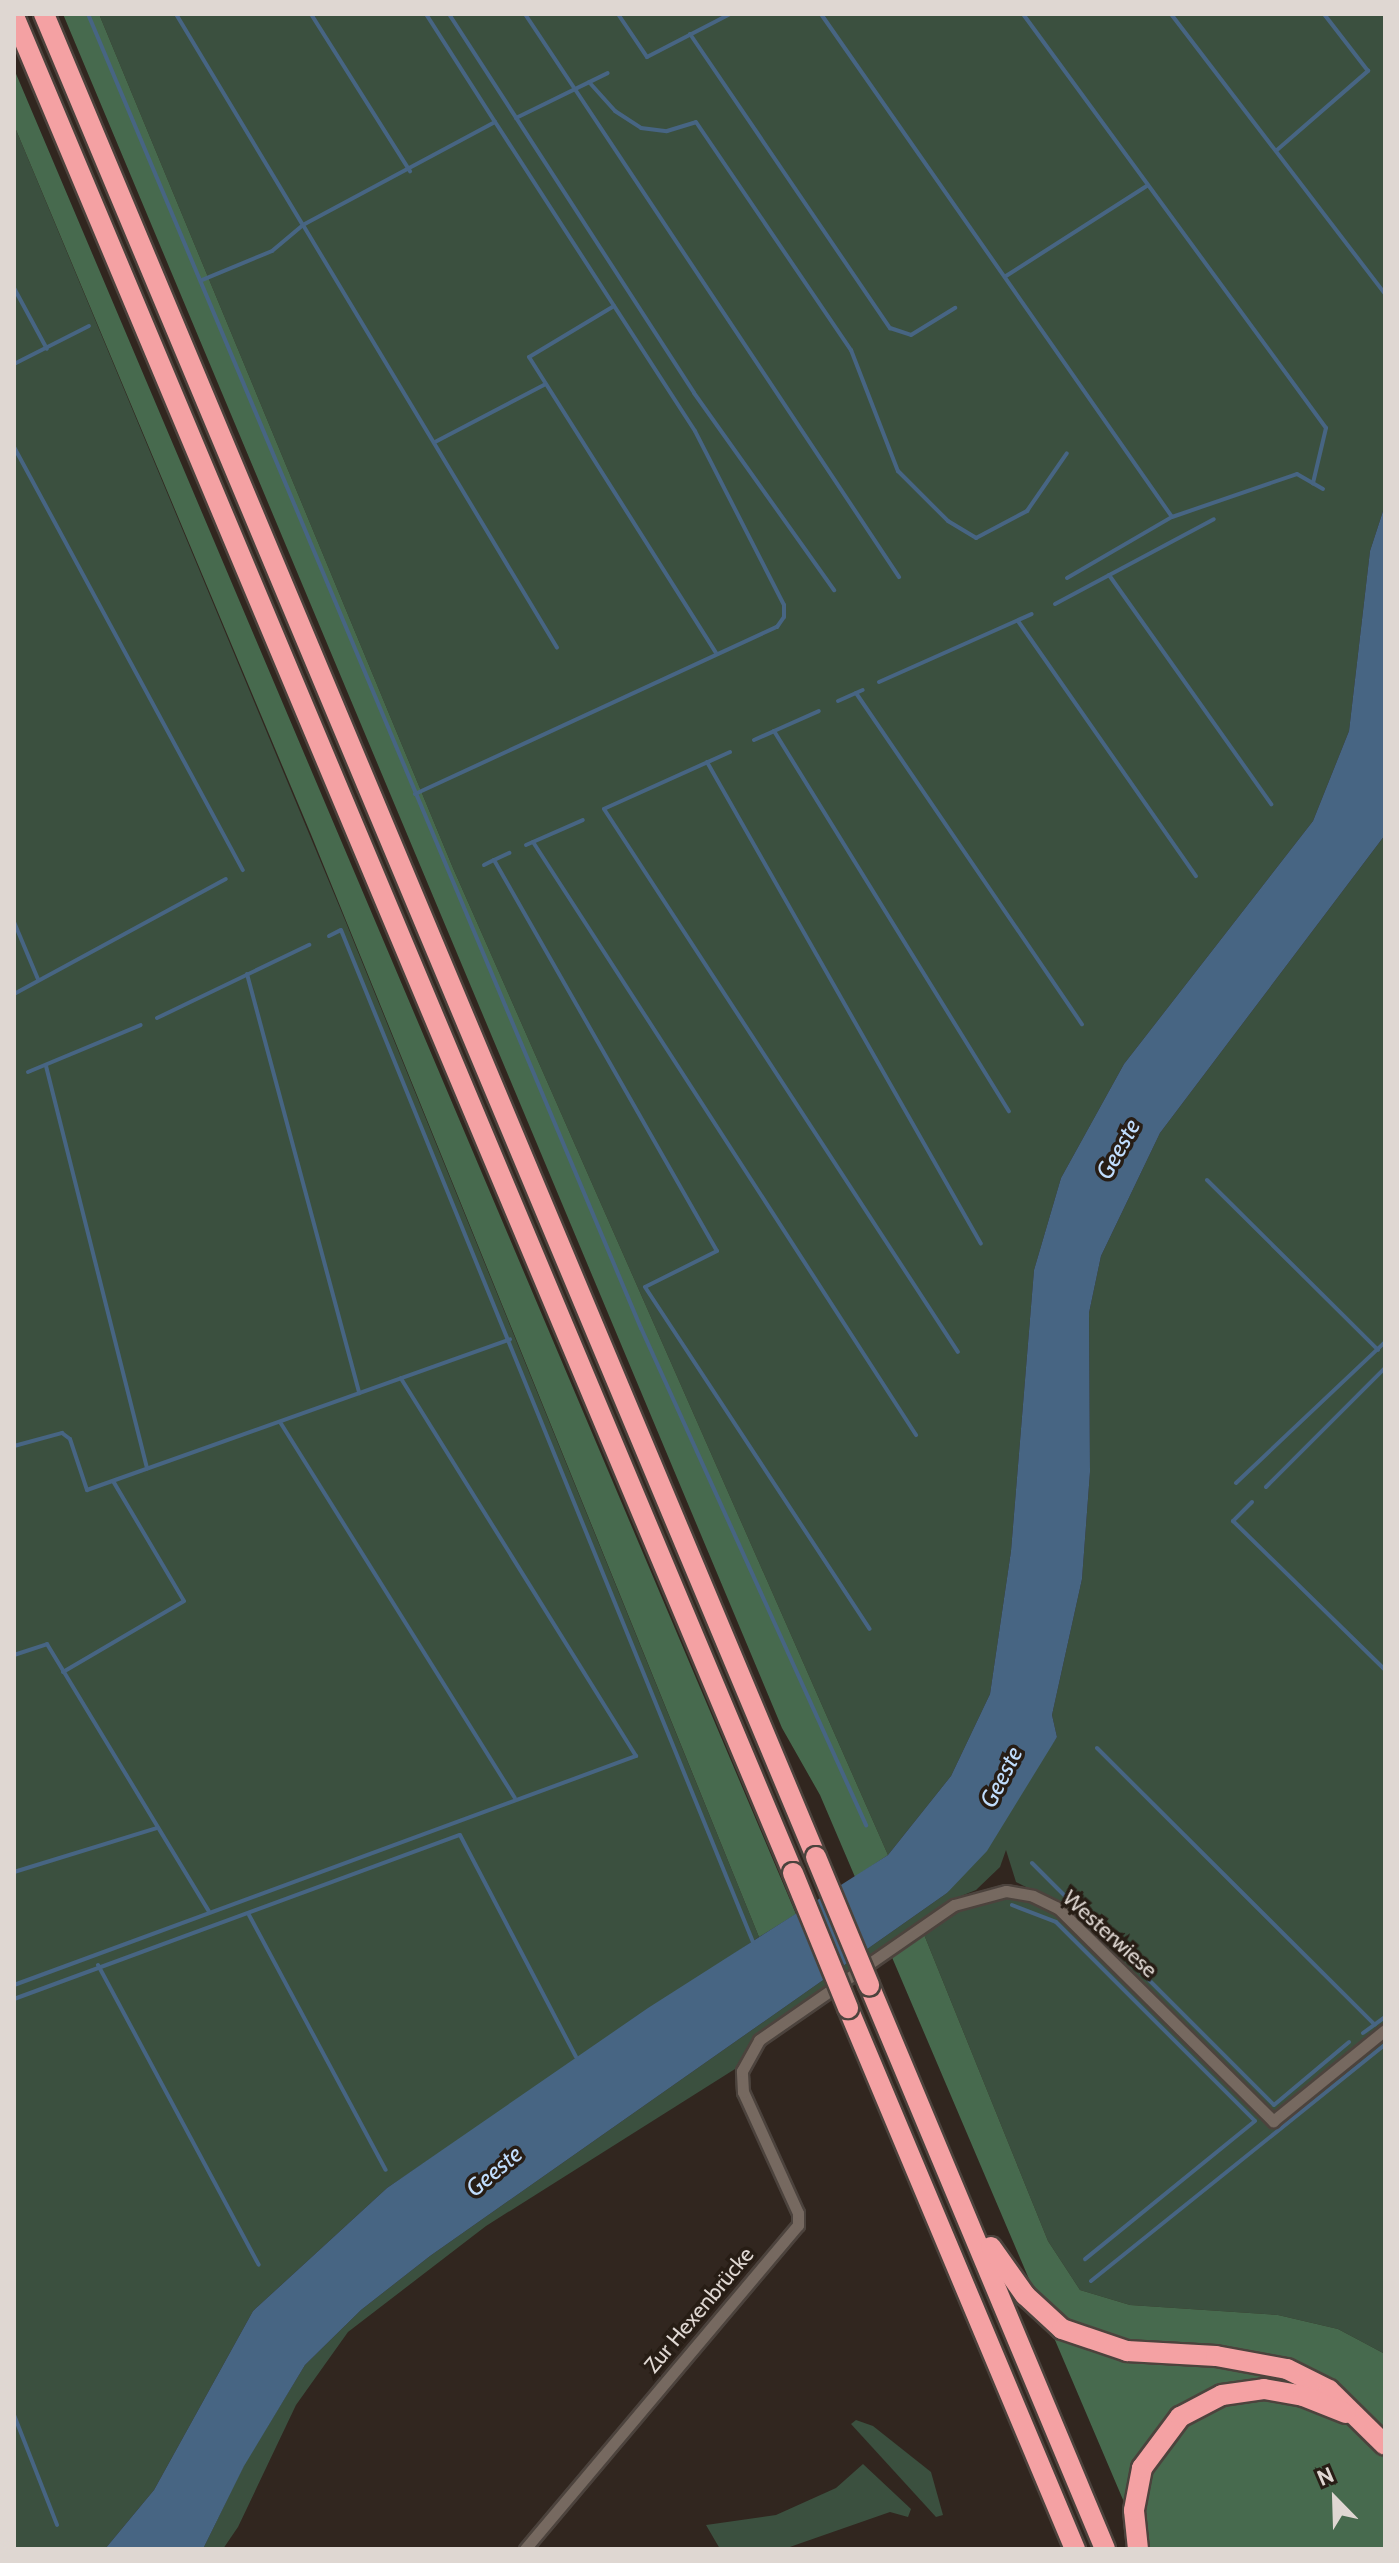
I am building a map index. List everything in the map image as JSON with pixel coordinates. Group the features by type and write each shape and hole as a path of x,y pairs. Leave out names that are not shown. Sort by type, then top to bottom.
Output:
{"highway":[{"path":"44,14 869,1985 967,2211 1105,2549"},
{"path":"14,16 1075,2549"},
{"path":"967,2211 1025,2295 1062,2329 1127,2351 1216,2356 1287,2369 1329,2390 1383,2443"},
{"path":"1138,2549 1134,2510 1142,2468 1164,2433 1200,2404 1244,2390 1285,2391 1342,2410 1383,2443"},
{"path":"1035,2453 1066,2549"}],"street":[{"name":"Westerwiese","path":"742,2071 759,2040 887,1947 954,1905 1006,1891 1033,1896 1058,1908 1273,2121 1385,2030"},
{"name":"Zur Hexenbrücke","path":"525,2549 798,2225 798,2213 743,2092 742,2071"}],"green space":[{"path":"63,14 99,14 453,868 888,1855 855,1877 820,1795 782,1728"},
{"path":"99,14 1385,14 1385,505 1370,551 1349,731 1313,821 1124,1064 1061,1178 1034,1270 1011,1551 990,1694 951,1776 888,1855 453,868"},
{"path":"14,69 796,1914 759,1937 310,832 14,125"},
{"path":"14,125 345,920 759,1937 387,2188 253,2311 154,2490 105,2549 14,2549"},
{"path":"1385,835 1385,2354 1338,2329 1278,2315 1130,2305 1080,2290 1048,2241 923,1932 951,1914 1000,1899 1021,1899 1030,1889 1016,1882 1006,1850 1000,1867 976,1890 951,1900 754,2036 735,2069 486,2226 348,2332 296,2405 238,2527 223,2549 203,2549 244,2465 305,2365 361,2310 430,2256 947,1893 1057,1737 1052,1715 1082,1579 1090,1472 1089,1313 1101,1256 1160,1133"},
{"path":"923,1932 1048,2241 1080,2290 1130,2305 1278,2315 1338,2329 1385,2354 1385,2549 1144,2549 891,1955"},
{"path":"856,2420 873,2426 931,2472 943,2515 936,2517 851,2424"},
{"path":"863,2464 911,2509 908,2517 890,2512 784,2549 720,2549 706,2525 776,2515 836,2488"}],"water":[{"name":"Geeste","path":"1385,505 1385,835 1160,1133 1101,1256 1089,1313 1090,1472 1082,1579 1052,1715 1057,1737 987,1851 947,1893 430,2256 361,2310 305,2365 244,2466 203,2549 105,2549 154,2490 253,2311 387,2188 648,2008 888,1855 951,1776 990,1694 1011,1551 1034,1270 1061,1178 1124,1064 1313,821 1349,731 1370,551"}],"waterway":[{"path":"88,14 641,1328 866,1825"},
{"path":"176,14 303,225 272,251 202,280"},
{"path":"311,14 410,171"},
{"path":"426,14 495,122 303,225 557,647"},
{"path":"449,14 694,393 834,590"},
{"path":"525,14 899,577"},
{"path":"618,14 647,57 730,14"},
{"path":"821,14 1172,517"},
{"path":"1023,14 1326,428 1313,483"},
{"path":"1171,14 1385,294"},
{"path":"1277,150 1368,71 1324,14"},
{"path":"690,34 890,328 911,335 955,308"},
{"path":"516,118 608,73"},
{"path":"589,82 615,111 641,128 667,131 696,122 851,350 898,471 948,521 976,538 1027,511 1067,453"},
{"path":"415,794 777,627 784,617 784,605 695,431 495,122"},
{"path":"1006,276 1147,186"},
{"path":"14,288 47,349"},
{"path":"614,306 529,357 716,653"},
{"path":"14,364 89,326"},
{"path":"435,442 546,384"},
{"path":"14,447 243,870"},
{"path":"1067,578 1172,517 1297,474 1323,489"},
{"path":"1055,604 1214,519"},
{"path":"1109,575 1271,804"},
{"path":"879,682 1032,614"},
{"path":"1018,621 1196,876"},
{"path":"838,701 863,690"},
{"path":"856,693 1082,1024"},
{"path":"774,731 819,711"},
{"path":"754,740 774,731 1009,1111"},
{"path":"730,752 604,809 958,1352"},
{"path":"707,762 981,1244"},
{"path":"526,845 583,820"},
{"path":"533,842 916,1435"},
{"path":"494,860 509,853"},
{"path":"484,865 494,860 717,1251 645,1287 870,1629"},
{"path":"14,994 226,879"},
{"path":"14,922 38,979"},
{"path":"329,936 341,930 753,1942"},
{"path":"157,1018 309,945"},
{"path":"247,974 359,1393"},
{"path":"28,1072 141,1025"},
{"path":"46,1066 147,1469"},
{"path":"1207,1180 1378,1350"},
{"path":"14,1446 62,1433 70,1439 87,1490 510,1339"},
{"path":"1236,1483 1385,1342"},
{"path":"1266,1487 1385,1368"},
{"path":"14,1985 636,1756 401,1378"},
{"path":"280,1422 515,1798"},
{"path":"63,1672 184,1601 113,1481"},
{"path":"1252,1502 1233,1521 1385,1670"},
{"path":"14,1655 47,1644 209,1911"},
{"path":"1097,1748 1375,2025"},
{"path":"14,1872 157,1828"},
{"path":"14,1999 460,1835 576,2057"},
{"path":"1032,1863 1274,2105 1349,2042"},
{"path":"1012,1905 1056,1922 1255,2121 1085,2259"},
{"path":"249,1915 386,2170"},
{"path":"98,1965 259,2265"},
{"path":"1363,2033 1385,2017"},
{"path":"1091,2281 1385,2045"},
{"path":"14,2415 57,2525"}]}
